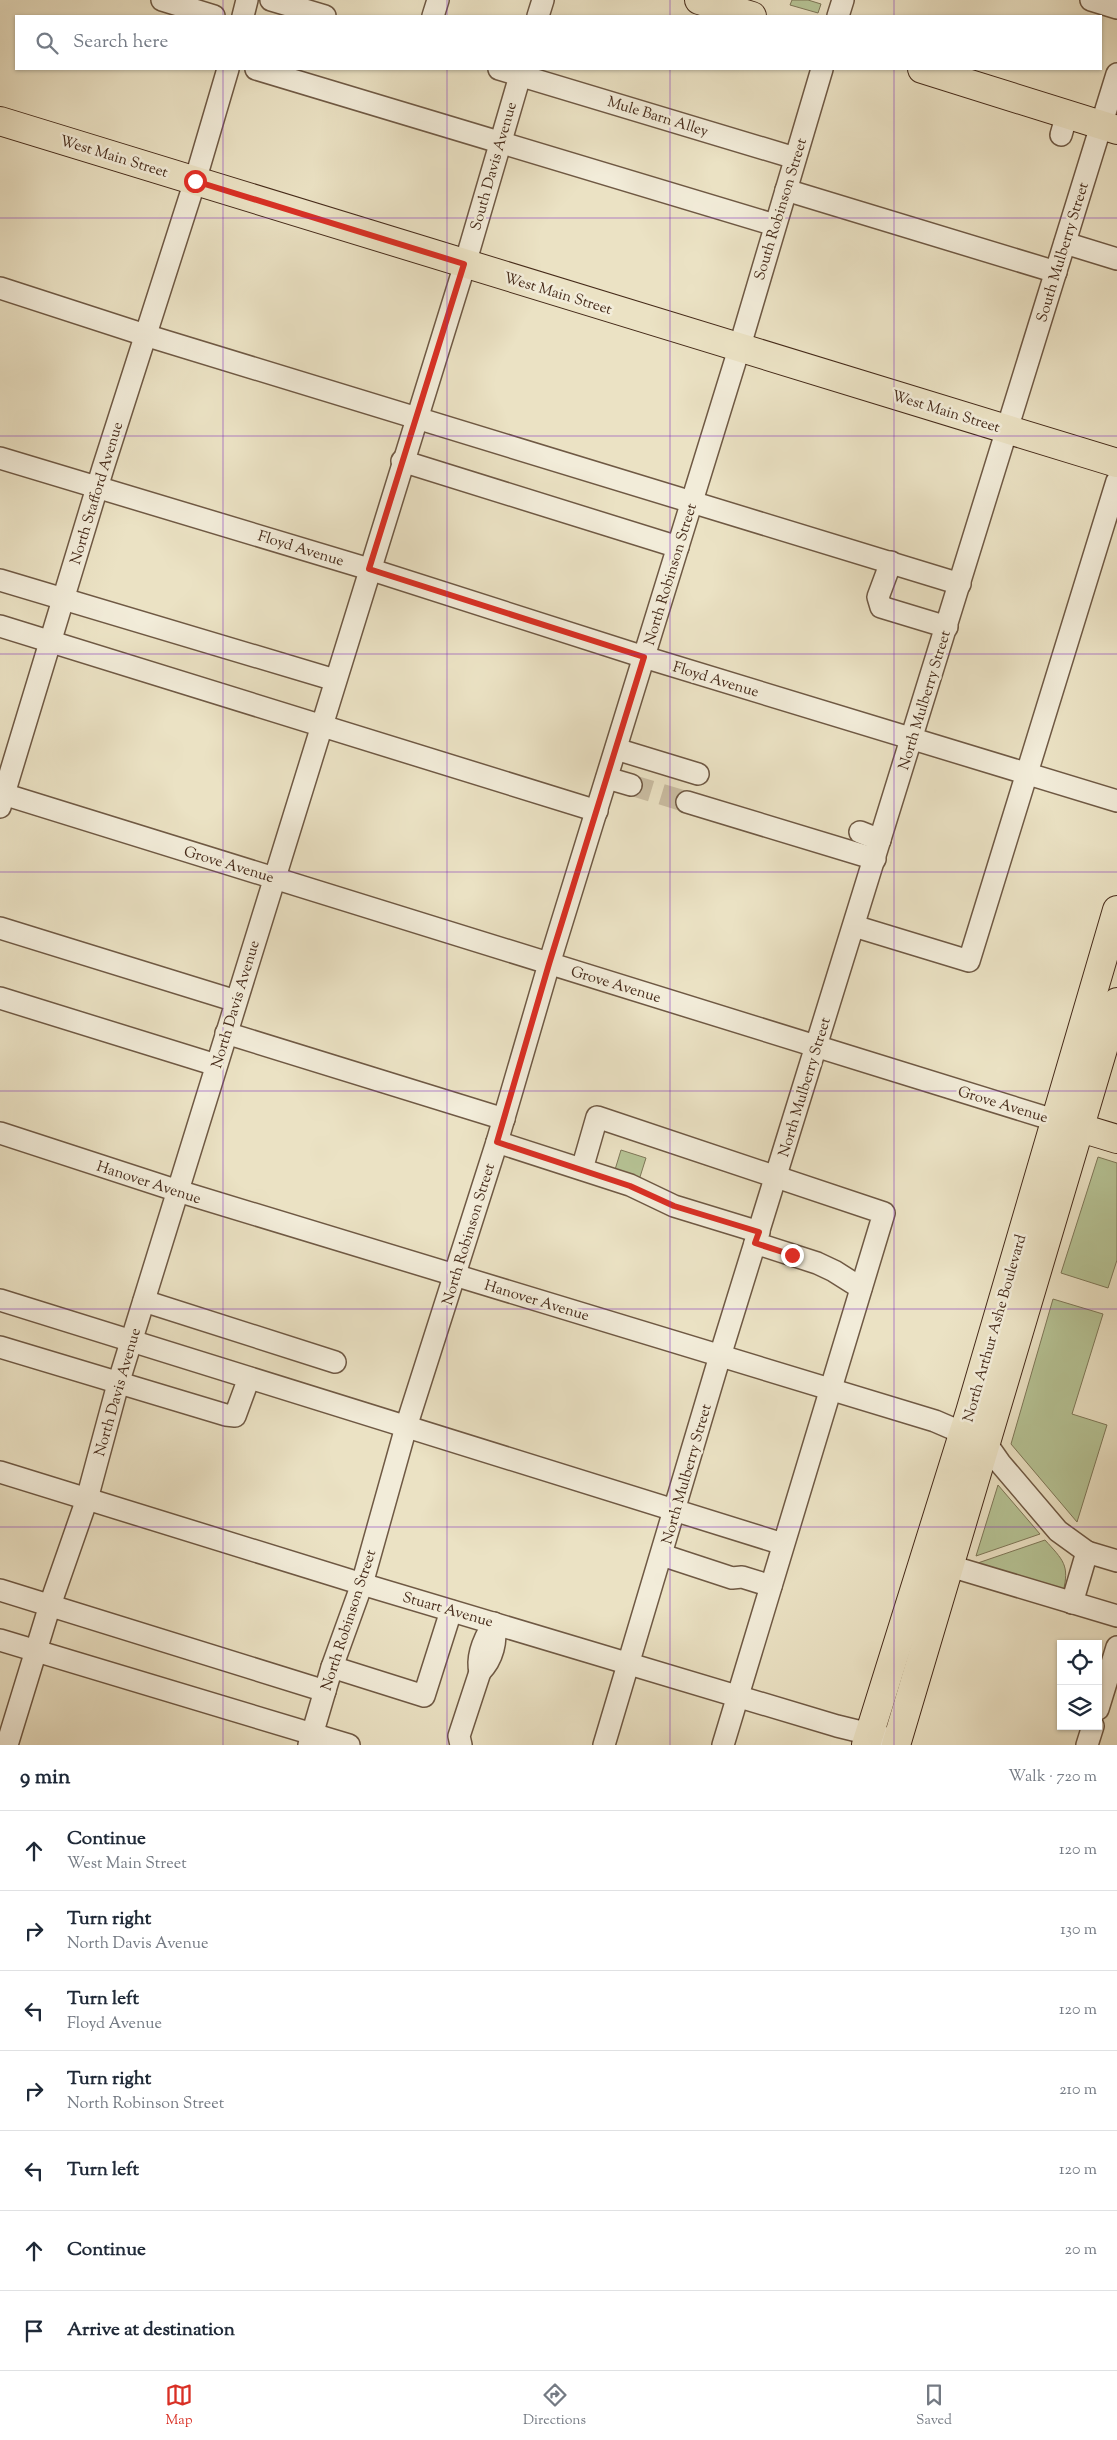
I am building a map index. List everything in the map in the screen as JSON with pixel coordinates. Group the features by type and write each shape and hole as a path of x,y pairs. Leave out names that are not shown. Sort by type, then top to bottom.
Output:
{"main road":[{"path":"699,0 749,15"},
{"path":"925,70 1064,125 1109,127"},
{"name":"West Main Street","path":"0,121 739,349 1117,463"},
{"name":"North Arthur Ashe Boulevard","path":"897,1743 950,1566 974,1438 1054,1120 1117,910"},
{"name":"North Arthur Ashe Boulevard","path":"868,1740 1080,1128 1117,1002"},
{"name":"Grove Avenue","path":"1054,1120 1117,1139"}],"street":[{"path":"162,0 211,15"},
{"path":"243,15 247,0"},
{"path":"271,0 321,15"},
{"path":"433,15 438,0"},
{"path":"538,15 543,0"},
{"path":"838,15 843,0"},
{"path":"1091,0 1117,8"},
{"name":"North Stafford Avenue","path":"1,798 64,599 97,487 195,181 228,70"},
{"path":"259,70 775,225"},
{"name":"Mule Barn Alley","path":"506,70 521,72 795,158"},
{"name":"South Robinson Street","path":"739,349 822,70"},
{"name":"South Davis Avenue","path":"464,264 521,72"},
{"name":"South Mulberry Street","path":"1008,429 1056,272 1063,229 1109,127 1116,82"},
{"path":"786,190 1056,272"},
{"path":"1063,229 1117,258"},
{"name":"North Davis Avenue","path":"7,1745 50,1605 87,1500 131,1341 464,264"},
{"path":"0,288 145,335 960,584"},
{"name":"North Robinson Street","path":"311,1739 332,1667 362,1584 406,1427 456,1275 549,964 739,349"},
{"name":"North Mulberry Street","path":"604,1745 720,1356 1008,429"},
{"name":"Floyd Avenue","path":"0,458 369,569 644,657 1117,801"},
{"path":"402,461 678,547"},
{"path":"854,926 969,961 1117,481"},
{"path":"891,562 878,597 881,607 947,627"},
{"path":"0,580 335,680"},
{"path":"0,626 596,811"},
{"path":"616,749 698,774"},
{"path":"607,778 631,784"},
{"name":"Grove Avenue","path":"1,798 274,878 549,964 817,1044 1054,1120"},
{"path":"687,802 878,849"},
{"path":"860,832 878,849"},
{"path":"0,928 236,1001"},
{"path":"0,998 216,1066"},
{"path":"226,1033 504,1119"},
{"path":"582,1169 597,1117 884,1213 723,1745"},
{"name":"Hanover Avenue","path":"0,1133 178,1191 928,1418 974,1438"},
{"path":"497,1142 630,1186 674,1206 817,1263 861,1288"},
{"path":"0,1300 783,1544"},
{"path":"144,1301 335,1362"},
{"path":"0,1347 118,1384 218,1413 235,1416 249,1378"},
{"path":"974,1438 1000,1464 1058,1531 1087,1552 1117,1561"},
{"name":"Stuart Avenue","path":"0,1472 362,1584 738,1696 868,1740 897,1743"},
{"path":"1072,1603 1087,1552"},
{"path":"662,1555 732,1578 742,1577 771,1586"},
{"path":"950,1566 1117,1616"},
{"path":"0,1590 325,1691"},
{"path":"332,1667 424,1696 451,1610"},
{"path":"461,1745 459,1736 480,1672 478,1663 487,1634 494,1623"},
{"path":"0,1640 311,1739 349,1745"},
{"path":"1102,1696 1117,1647"},
{"path":"1088,1745 1092,1730"}],"green space":[{"path":"792,0 808,0 821,4 818,13 790,5"},
{"path":"621,1150 646,1158 639,1180 614,1173"},
{"path":"1098,1157 1117,1163 1117,1260 1108,1288 1061,1273"},
{"path":"1053,1299 1103,1314 1072,1414 1107,1425 1077,1522 1011,1444"},
{"path":"998,1485 1040,1534 976,1556"},
{"path":"1045,1540 1063,1563 1066,1575 1063,1592 972,1565"}],"tunnel":[{"path":"631,785 687,802"}],"route":[{"path":"195,181 464,264 369,569 644,657 549,964 497,1142 630,1186 674,1206 759,1232 755,1243 792,1255"}]}
